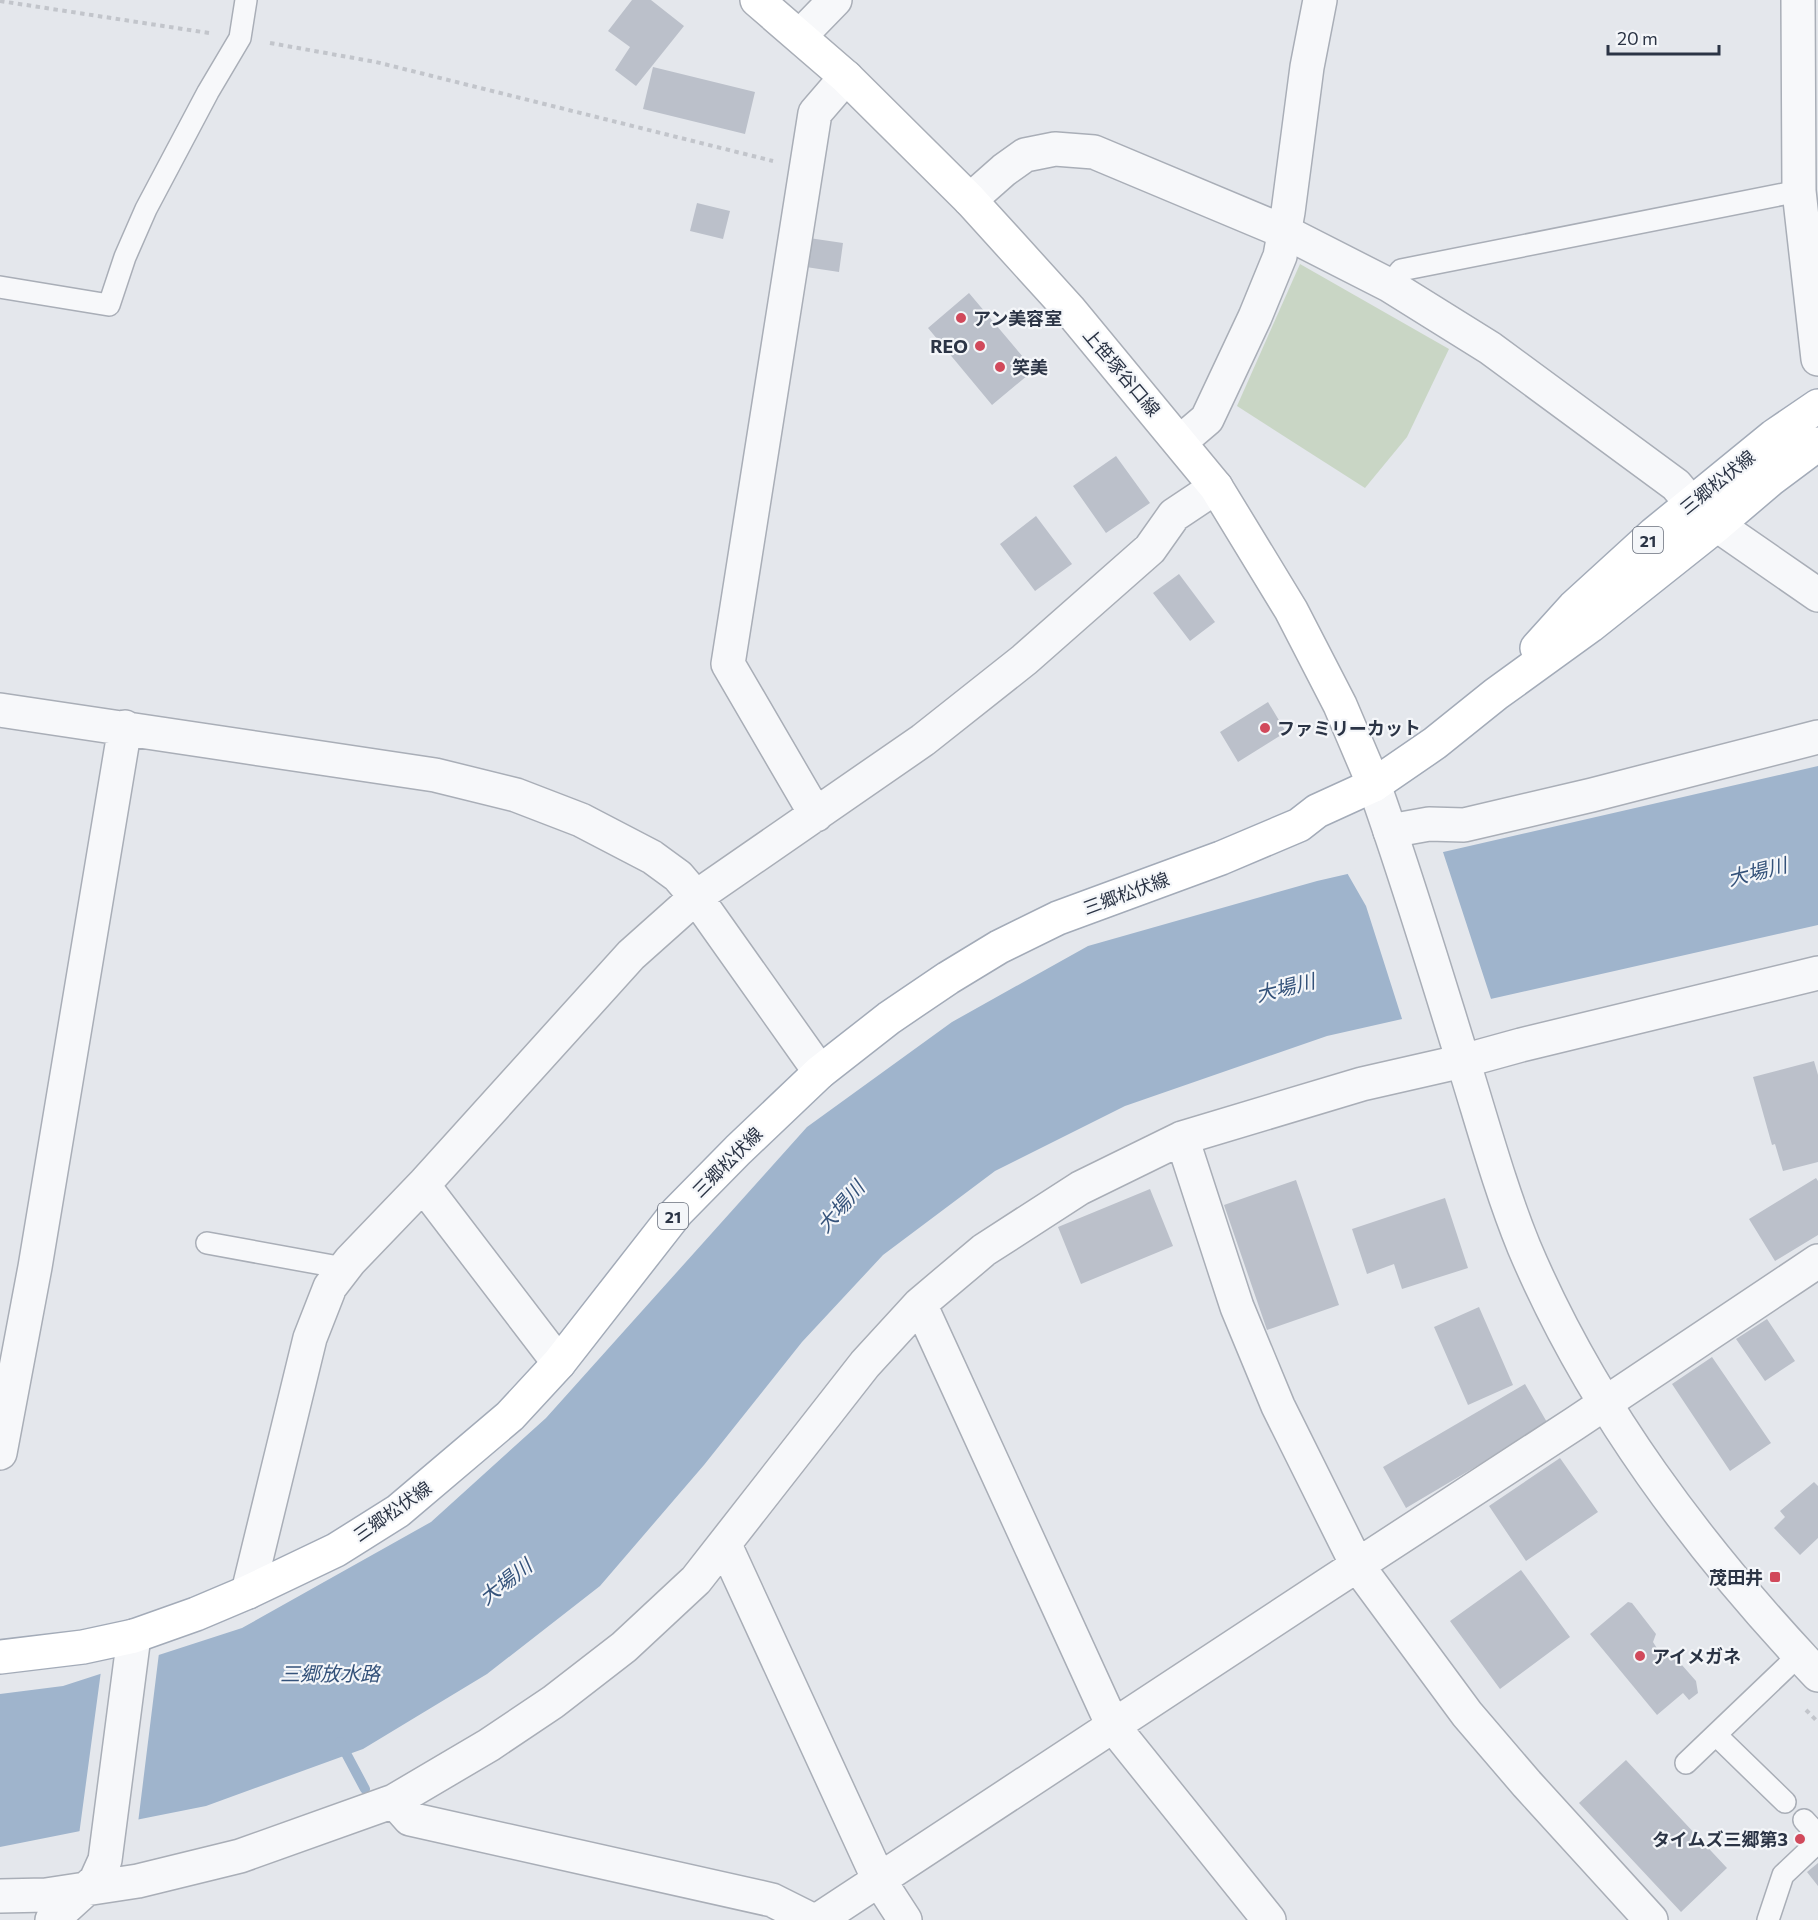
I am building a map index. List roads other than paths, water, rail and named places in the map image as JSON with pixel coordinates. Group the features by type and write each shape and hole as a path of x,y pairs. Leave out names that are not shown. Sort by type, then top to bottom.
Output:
{"main road":[{"name":"上笹塚谷口線","path":"757,0 846,77 970,200 1069,309 1216,487 1291,610 1340,705 1374,785"},
{"name":"三郷松伏線","path":"1496,694 1574,607 1691,503 1774,436 1818,406"},
{"name":"三郷松伏線","path":"0,1657 83,1647 133,1647 196,1614 336,1550 398,1511 510,1416 559,1363 677,1212 738,1150 820,1072 889,1018 999,947 1058,918 1221,858 1299,825 1317,811 1374,785 1435,743 1496,694 1590,626 1771,479 1818,444"}],"street":[{"path":"800,36 835,0"},
{"path":"1180,442 1207,419 1280,256 1307,67 1320,0"},
{"path":"1798,0 1799,191 1818,359"},
{"path":"816,815 728,664 815,113 846,77"},
{"path":"970,200 1025,155 1055,149 1094,152 1285,232 1389,285 1490,348 1676,485 1691,503"},
{"path":"248,1592 310,1338 330,1287 343,1271 631,955 696,897 923,740 1024,660 1150,549 1174,515 1216,487"},
{"path":"1717,525 1818,595"},
{"path":"0,710 435,775 516,795 581,820 652,857 678,876 696,897 820,1072"},
{"path":"0,1454 35,1267 125,728"},
{"path":"1394,841 1429,824 1464,825 1818,737"},
{"path":"1374,785 1394,841 1496,1167 1524,1247 1561,1324 1604,1403 1691,1528 1756,1607 1809,1665"},
{"path":"0,1896 46,1895 138,1881 240,1856 394,1801 489,1745 553,1702 624,1647 696,1580 865,1364 920,1304 984,1250 1080,1188 1182,1138 1461,1053 1521,1045 1818,973"},
{"path":"1182,1138 1237,1307 1278,1406 1357,1565 1467,1714 1650,1920"},
{"path":"423,1185 559,1363"},
{"path":"818,1920 1818,1262"},
{"path":"920,1304 1113,1726 1269,1920"},
{"path":"725,1545 879,1880 905,1920"},
{"path":"52,1920 96,1880 105,1860 133,1647"},
{"path":"394,1801 410,1820 772,1900 812,1920"}],"lane":[{"path":"0,288 109,305 125,257 146,209 208,92 240,38 246,0"},
{"path":"1389,285 1401,270 1799,191"},
{"path":"207,1243 333,1266 343,1271"},
{"path":"1686,1763 1716,1735 1809,1665"},
{"path":"1716,1735 1785,1802"},
{"path":"1768,1920 1783,1875 1818,1842"}],"water":[{"name":"三郷放水路","path":"1818,766 1818,925 1327,1036 1125,1106 995,1171 883,1255 802,1342 704,1465 600,1586 487,1674 363,1749 206,1806 0,1847 0,1694 63,1686 242,1628 431,1522 546,1418 807,1127 952,1022 1088,946 1317,881"}],"waterway":[{"path":"340,1742 365,1789"}],"place":[{"name":"アン美容室","path":"961,318"},
{"name":"REO","path":"980,346"},
{"name":"笑美","path":"1000,367"},
{"name":"ファミリーカット","path":"1265,728"},
{"name":"茂田井","path":"1775,1577"},
{"name":"アイメガネ","path":"1640,1656"},
{"name":"タイムズ三郷第3","path":"1800,1839"}],"water label":[{"name":"大場川","path":"1757,871"},
{"name":"大場川","path":"1285,987"},
{"name":"大場川","path":"840,1206"},
{"name":"大場川","path":"505,1581"}]}
